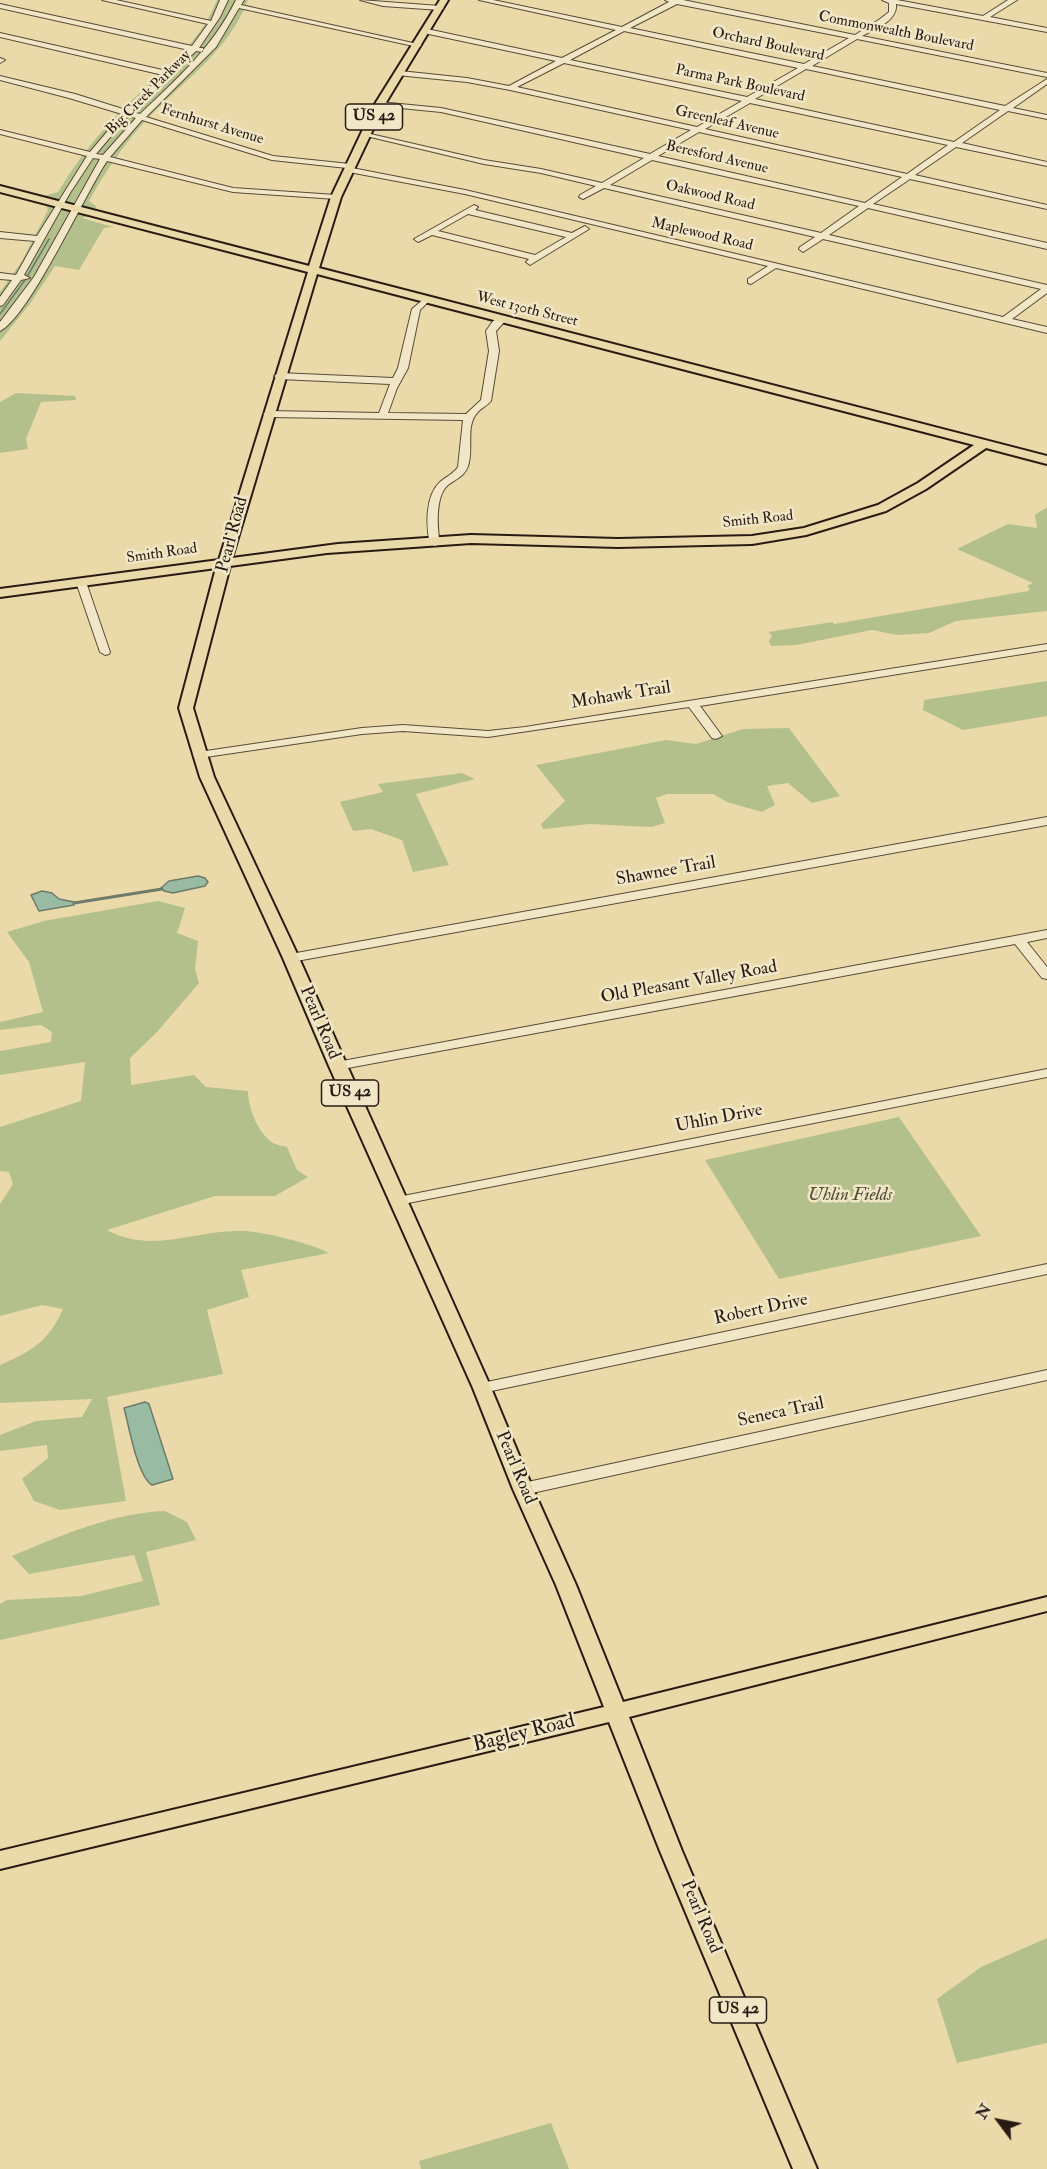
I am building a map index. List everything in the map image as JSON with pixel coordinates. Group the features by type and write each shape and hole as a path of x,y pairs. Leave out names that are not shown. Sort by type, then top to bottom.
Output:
{"main road":[{"name":"Pearl Road","path":"442,4 380,104 336,197 279,376 200,648 186,708 199,755 482,1389 523,1490 566,1585 671,1851 805,2169"},
{"name":"West 130th Street","path":"0,189 1047,460"},
{"name":"Smith Road","path":"0,593 226,562 370,546 471,540 618,543 752,540 806,531 892,507 919,494 950,471 950,466 982,444"},
{"name":"Bagley Road","path":"0,1860 617,1712 1047,1604"}],"street":[{"path":"106,0 212,22"},
{"name":"Big Creek Parkway","path":"0,303 20,278 59,205 91,154 126,113 195,49 224,0"},
{"path":"364,0 383,4 442,4"},
{"name":"Orchard Boulevard","path":"483,0 1047,117"},
{"path":"510,88 674,0"},
{"name":"Commonwealth Boulevard","path":"674,0 1047,75"},
{"path":"890,0 1047,30"},
{"path":"583,197 856,38 893,13 895,7 890,0"},
{"path":"984,18 1013,0"},
{"path":"239,3 418,45"},
{"name":"Big Creek Parkway","path":"0,328 38,279 105,158 141,117 209,52 229,25 239,3"},
{"path":"0,6 209,52"},
{"name":"Parma Park Boulevard","path":"426,31 1047,164"},
{"path":"0,35 169,74"},
{"name":"Greenleaf Avenue","path":"400,73 467,80 510,88 1047,207"},
{"name":"Fernhurst Avenue","path":"0,78 72,96 272,158 350,168"},
{"path":"802,249 1047,81"},
{"name":"Beresford Avenue","path":"380,104 441,110 1047,246"},
{"path":"0,132 233,190 336,197"},
{"name":"Oakwood Road","path":"366,135 484,162 541,171 604,185 1047,288"},
{"name":"Maplewood Road","path":"350,168 490,198 1047,330"},
{"path":"418,239 490,198"},
{"path":"468,211 573,236"},
{"path":"525,265 585,229"},
{"path":"431,232 537,258"},
{"path":"0,235 40,239"},
{"path":"752,281 774,266"},
{"path":"0,276 38,279"},
{"path":"1005,320 1047,288"},
{"path":"383,416 395,381 403,368 416,309 426,300"},
{"path":"435,543 431,532 438,491 448,480 459,474 463,467 464,439 470,417 474,410 486,401 494,351 491,331 496,323 503,320"},
{"path":"279,376 395,381"},
{"path":"268,414 470,417"},
{"path":"81,582 105,652"},
{"name":"Mohawk Trail","path":"199,755 362,731 403,728 488,734 525,730 1047,647"},
{"path":"692,703 716,736"},
{"name":"Shawnee Trail","path":"291,958 1047,821"},
{"name":"Old Pleasant Valley Road","path":"337,1066 1047,934"},
{"path":"1019,940 1047,975"},
{"name":"Uhlin Drive","path":"398,1201 1047,1073"},
{"name":"Robert Drive","path":"482,1389 1047,1269"},
{"name":"Seneca Trail","path":"523,1490 1047,1375"}],"green space":[{"path":"217,0 248,0 230,34 206,62 133,135 109,167 89,201 97,207 89,211 98,214 82,218 113,227 104,228 79,270 55,266 29,305 0,341 0,292 22,261 48,210 39,202 43,201 37,198 58,192 104,129 188,46 209,17"},
{"path":"16,393 75,396 76,400 41,402 26,439 28,449 0,453 0,402"},
{"path":"1047,507 1047,611 956,621 929,633 897,635 872,630 796,645 771,646 769,641 772,636 768,632 833,622 834,624 1028,591 1030,589 1027,586 1033,583 957,549 1008,524 1037,528 1035,515"},
{"path":"1047,681 1047,716 963,730 923,710 924,700"},
{"path":"789,728 840,796 812,803 788,783 767,786 775,805 762,812 727,802 713,794 667,794 656,798 665,823 651,827 589,824 543,829 541,824 565,801 536,765 666,740 696,744 743,729"},
{"path":"462,773 475,779 416,794 449,865 413,872 402,840 371,829 353,831 340,802 383,792 378,784"},
{"path":"158,901 185,908 177,933 198,941 195,969 199,983 157,1032 130,1058 131,1085 194,1075 206,1087 248,1091 248,1098 258,1127 273,1143 287,1147 297,1170 308,1177 275,1196 215,1196 107,1230 124,1237 158,1241 225,1231 243,1231 299,1242 329,1253 241,1270 249,1297 207,1310 223,1374 107,1397 126,1501 60,1510 34,1501 22,1479 48,1458 47,1445 0,1451 0,1435 36,1421 82,1417 92,1399 0,1403 0,1365 30,1350 45,1338 63,1309 42,1305 0,1316 0,1204 13,1184 9,1172 0,1171 0,1127 81,1101 85,1062 0,1075 0,1051 51,1042 52,1032 41,1025 0,1030 0,1022 43,1012 29,962 7,932 44,921"},
{"name":"Uhlin Fields","path":"899,1117 981,1236 779,1279 705,1160"},
{"path":"165,1511 187,1522 196,1540 146,1552 160,1605 0,1640 0,1604 7,1600 81,1596 143,1581 134,1555 29,1574 12,1556 106,1521"},
{"path":"1047,1938 1047,2043 957,2063 937,1999 981,1967"},
{"path":"551,2123 569,2169 421,2169 419,2161"}],"shaded area":[{"path":"198,876 205,878 208,882 205,886 173,893 161,888 169,881"},
{"path":"42,891 52,893 59,899 74,902 74,905 39,911 31,895"},
{"path":"145,1402 149,1404 173,1479 152,1485 142,1472 138,1461 124,1408"}],"waterway":[{"path":"28,275 49,239"},
{"path":"0,314 25,280"},
{"path":"74,903 162,889"}]}
